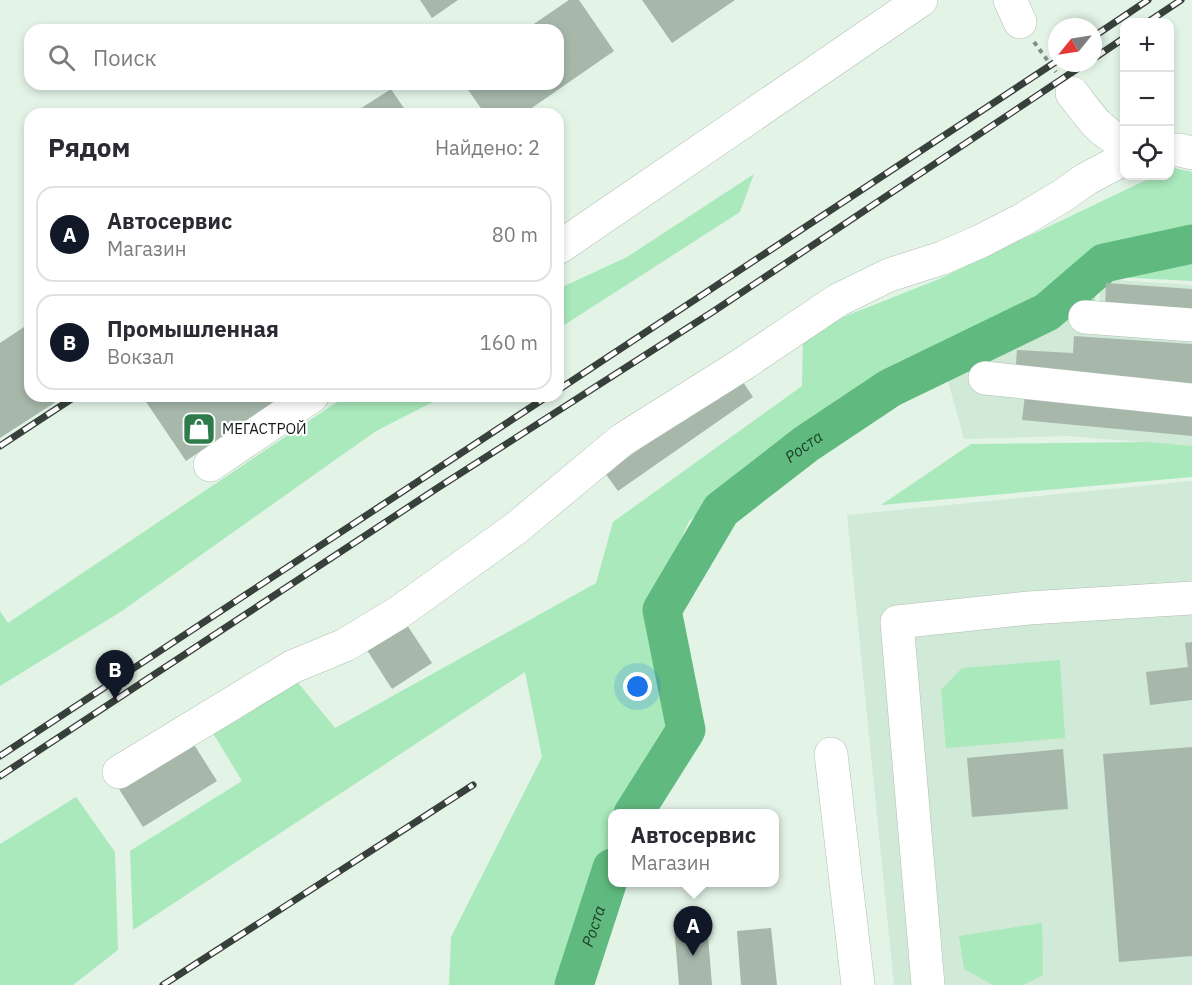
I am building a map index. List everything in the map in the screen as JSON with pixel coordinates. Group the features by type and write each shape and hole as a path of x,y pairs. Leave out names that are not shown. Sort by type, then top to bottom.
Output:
{"street":[{"path":"564,244 921,0"},
{"path":"1067,86 1094,122 1120,140"},
{"path":"1174,150 1192,153"},
{"path":"119,772 292,667 345,645 398,613 515,529 622,440 746,362 838,300 889,275 942,258 981,241 1022,220 1062,196 1086,178 1120,161"},
{"path":"1085,317 1192,325"},
{"path":"985,378 1192,400"},
{"path":"210,465 303,402"},
{"path":"928,985 897,622 1029,608 1192,598"},
{"path":"831,754 858,985"}],"path":[{"path":"1015,11 1067,86"}],"shaded area":[{"path":"1101,279 1192,285 1192,446 1068,436 964,439 946,374 1099,305"},
{"path":"1192,481 1192,985 894,985 847,515"}],"green space":[{"path":"1174,168 1192,172 1192,281 1097,276 1095,301 940,370 866,416 787,448 689,521 649,612 674,727 626,809 608,809 608,861 574,985 449,985 451,937 542,757 525,672 133,930 130,851 242,781 211,730 295,679 335,728 596,583 613,522 802,386 803,333 939,279 1144,181 1174,180"},
{"path":"754,174 740,212 564,325 564,286 627,257"},
{"path":"337,402 433,402 376,431 122,611 0,686 0,611 8,623"},
{"path":"1149,442 1192,446 1192,477 881,505 971,444"},
{"path":"1060,660 1065,738 946,748 941,690 962,668"},
{"path":"76,797 115,852 118,950 73,985 0,985 0,844"},
{"path":"1042,923 1043,975 1023,985 993,985 964,969 959,936"}],"building":[{"path":"420,0 458,0 432,18"},
{"path":"569,0 579,0 614,51 564,86 564,24 534,24"},
{"path":"642,0 735,0 672,43"},
{"path":"392,90 404,108 361,108"},
{"path":"468,90 558,90 532,108 481,108"},
{"path":"1106,283 1192,289 1192,314 1105,308"},
{"path":"24,327 24,402 56,402 0,438 0,343"},
{"path":"1074,336 1192,344 1192,390 1015,379 1017,350 1073,353"},
{"path":"741,379 753,397 618,491 605,473"},
{"path":"1025,395 1192,411 1192,436 1022,420"},
{"name":"МЕГАСТРОЙ","path":"146,402 273,402 186,461"},
{"path":"405,622 432,663 392,689 365,647"},
{"path":"1192,642 1192,700 1150,705 1146,672 1188,667 1185,643"},
{"path":"193,743 217,781 143,827 119,789"},
{"path":"1192,747 1192,956 1119,962 1103,754"},
{"path":"1063,749 1068,809 972,817 967,758"},
{"path":"707,924 712,985 679,985 674,926"},
{"path":"771,928 777,985 741,985 737,931"}],"waterway":[{"name":"Роста","path":"636,809 686,730 662,610 721,510 806,444 890,388 1047,312 1104,263 1192,244"},
{"name":"Роста","path":"574,985 608,880"}],"railway":[{"path":"1102,31 1148,0"},
{"path":"1154,18 1181,0"},
{"path":"1102,53 1120,41"},
{"path":"564,386 1048,67"},
{"path":"0,776 439,487 714,311 1072,72"},
{"path":"0,446 67,402"},
{"path":"0,756 539,402"},
{"path":"163,985 473,785"}],"place":[{"name":"МЕГАСТРОЙ","path":"199,429"},
{"name":"Промышленная","path":"115,700"},
{"name":"Автосервис","path":"693,956"}]}
